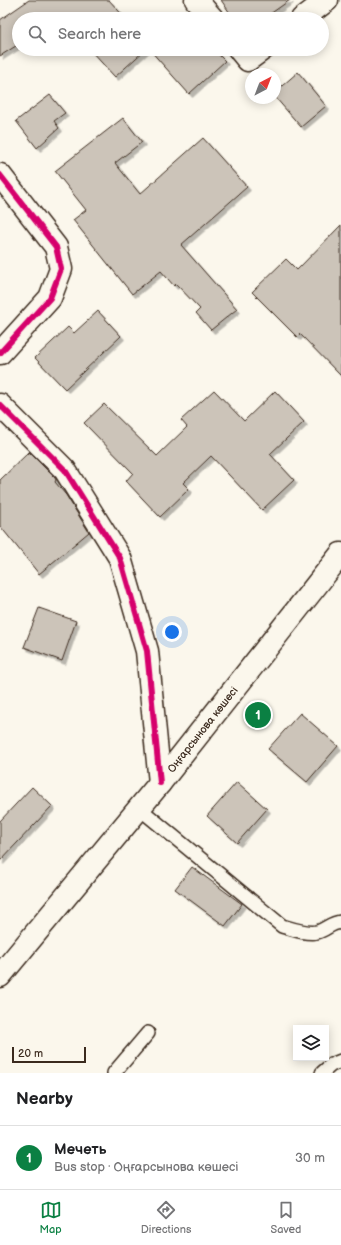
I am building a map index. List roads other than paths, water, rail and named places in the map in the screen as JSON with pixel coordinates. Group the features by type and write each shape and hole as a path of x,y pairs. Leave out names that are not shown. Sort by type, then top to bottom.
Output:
{"street":[{"path":"196,0 207,12"},
{"path":"312,12 328,0"},
{"path":"245,56 248,60 253,56"},
{"path":"0,175 56,247 61,269 50,298 0,353"},
{"path":"0,405 65,470 120,558 147,651 160,783"},
{"name":"Оңғарсынова көшесі","path":"0,976 160,783 341,554"}],"lane":[{"path":"139,808 282,926 300,931 318,932 332,923 341,922"},
{"path":"114,1073 148,1033"},
{"path":"322,1073 331,1065 341,1061"}],"place":[{"name":"Мечеть","path":"258,715"}]}
